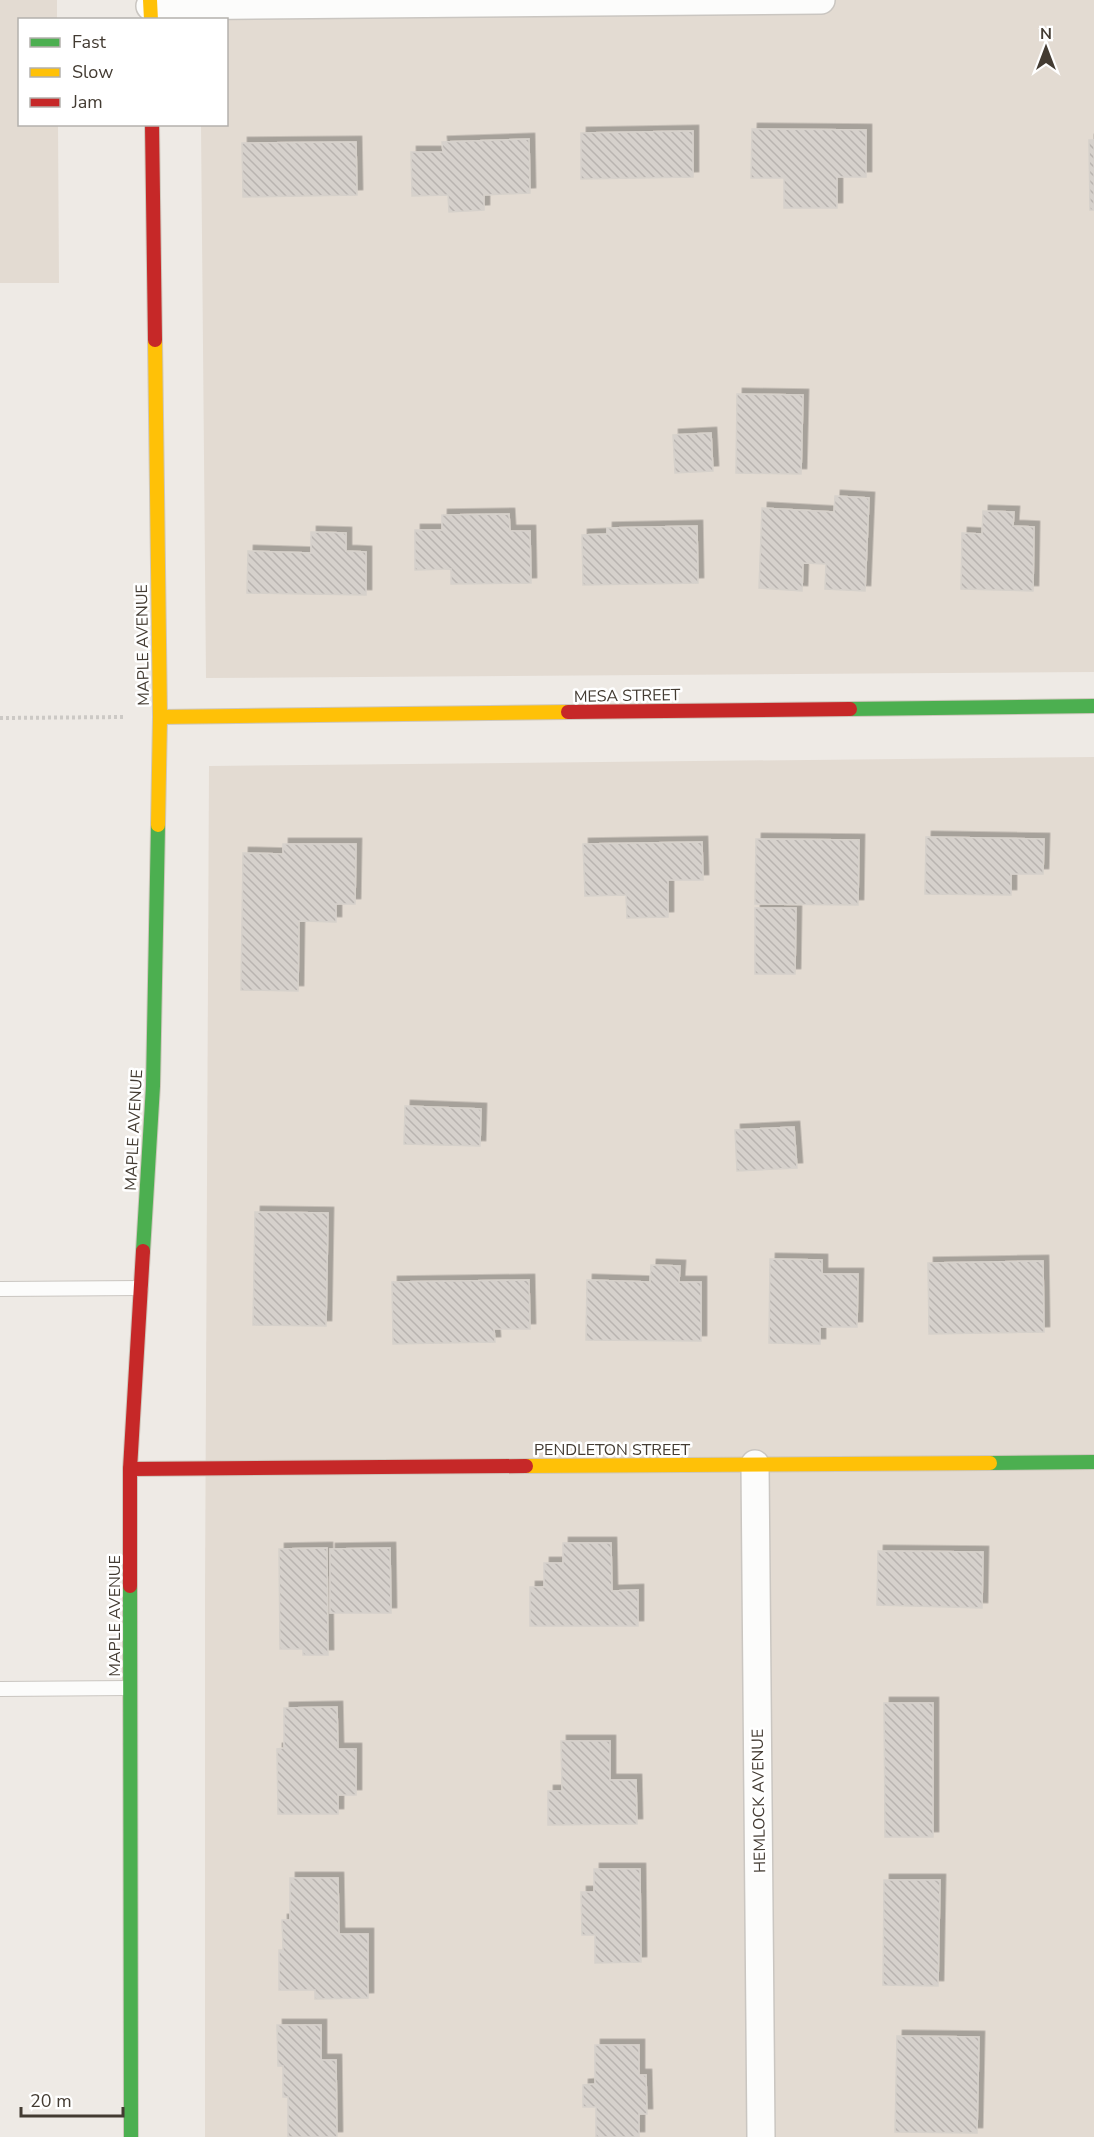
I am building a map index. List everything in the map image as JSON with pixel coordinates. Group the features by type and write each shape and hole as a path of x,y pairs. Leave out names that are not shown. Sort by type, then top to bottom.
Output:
{"street":[{"path":"150,9 821,0"},
{"name":"MAPLE AVENUE","path":"131,2137 130,1469 153,1086 160,717 152,126"},
{"name":"MESA STREET","path":"160,717 1094,706"},
{"name":"PENDLETON STREET","path":"130,1469 1094,1462"},
{"name":"HEMLOCK AVENUE","path":"755,1464 761,2137"}],"lane":[{"path":"0,1289 141,1288"},
{"path":"0,1689 130,1689"}],"path":[{"path":"0,718 160,717"}],"shaded area":[{"path":"0,0 57,0 57,18 18,18 18,126 58,126 59,283 0,283"},
{"path":"200,0 1094,0 1094,672 206,678 201,126 228,126 228,18 200,18"},
{"path":"1094,757 1094,2137 205,2137 209,766"}],"building":[{"path":"752,129 866,130 866,177 837,177 837,208 784,208 784,178 751,178"},
{"path":"693,131 693,177 581,179 581,133"},
{"path":"529,139 530,193 484,195 484,210 449,212 448,195 412,196 411,152 443,152 442,142"},
{"path":"1089,140 1094,140 1094,210 1090,210"},
{"path":"356,142 357,195 243,197 242,143"},
{"path":"737,394 803,395 801,474 736,473"},
{"path":"711,433 713,471 675,473 673,435"},
{"path":"835,496 869,498 865,591 825,589 826,564 803,563 802,591 759,588 762,508 834,512"},
{"path":"983,511 1014,512 1013,526 1034,527 1033,591 961,589 962,533 982,534"},
{"path":"509,514 510,531 530,531 531,583 451,584 451,569 415,570 415,530 442,530 442,515"},
{"path":"697,526 698,583 583,585 582,535 607,534 607,528"},
{"path":"311,532 346,533 346,551 366,552 366,595 247,593 248,551 311,553"},
{"path":"926,837 1044,839 1043,874 1011,874 1011,895 925,894"},
{"path":"756,839 859,840 858,905 755,904"},
{"path":"702,842 703,880 668,880 668,917 627,918 626,895 585,896 583,844"},
{"path":"283,844 356,844 355,904 336,904 336,922 299,921 298,991 241,990 243,853 283,854"},
{"path":"755,908 796,908 795,974 755,974"},
{"path":"405,1106 481,1109 480,1146 404,1144"},
{"path":"794,1127 797,1168 737,1171 735,1130"},
{"path":"255,1212 328,1213 326,1326 253,1325"},
{"path":"770,1259 822,1260 822,1274 858,1274 857,1327 820,1327 820,1344 769,1343"},
{"path":"1043,1261 1044,1332 929,1334 928,1263"},
{"path":"651,1265 680,1266 679,1282 701,1282 701,1341 586,1340 587,1280 650,1282"},
{"path":"529,1280 530,1329 494,1329 495,1342 393,1344 392,1282"},
{"path":"563,1543 611,1543 612,1591 638,1590 638,1626 530,1626 530,1587 544,1587 544,1563 563,1563"},
{"path":"327,1548 328,1655 303,1655 303,1649 280,1649 279,1549"},
{"path":"390,1548 391,1613 330,1613 330,1549"},
{"path":"878,1551 983,1552 982,1608 877,1605"},
{"path":"884,1703 933,1703 933,1837 885,1837"},
{"path":"337,1707 338,1749 356,1749 356,1795 338,1795 338,1814 278,1814 277,1749 284,1748 284,1708"},
{"path":"561,1741 610,1741 610,1780 636,1780 637,1824 548,1825 548,1791 562,1791"},
{"path":"594,1869 640,1869 641,1962 595,1963 595,1935 582,1935 581,1892 594,1892"},
{"path":"290,1878 338,1878 339,1934 368,1934 368,1998 315,1999 315,1990 279,1990 279,1950 283,1950 282,1920 290,1920"},
{"path":"884,1880 940,1880 938,1986 883,1985"},
{"path":"277,2025 321,2025 321,2060 336,2060 337,2137 288,2137 288,2097 283,2097 283,2066 278,2066"},
{"path":"897,2036 979,2037 977,2133 895,2132"},
{"path":"595,2045 639,2045 639,2075 646,2075 647,2114 639,2114 639,2137 596,2137 596,2107 583,2107 583,2085 595,2084"}],"traffic: fast":[{"path":"850,709 1094,706"},
{"path":"143,1251 153,1086 158,825"},
{"path":"990,1463 1094,1462"},
{"path":"130,1586 131,2137"}],"traffic: slow":[{"path":"150,0 151,18"},
{"path":"155,340 160,717 158,825"},
{"path":"160,717 568,712"},
{"path":"526,1466 990,1463"}],"traffic: jam":[{"path":"152,126 155,340"},
{"path":"568,712 850,709"},
{"path":"130,1586 130,1469 143,1251"},
{"path":"130,1469 526,1466"}]}
